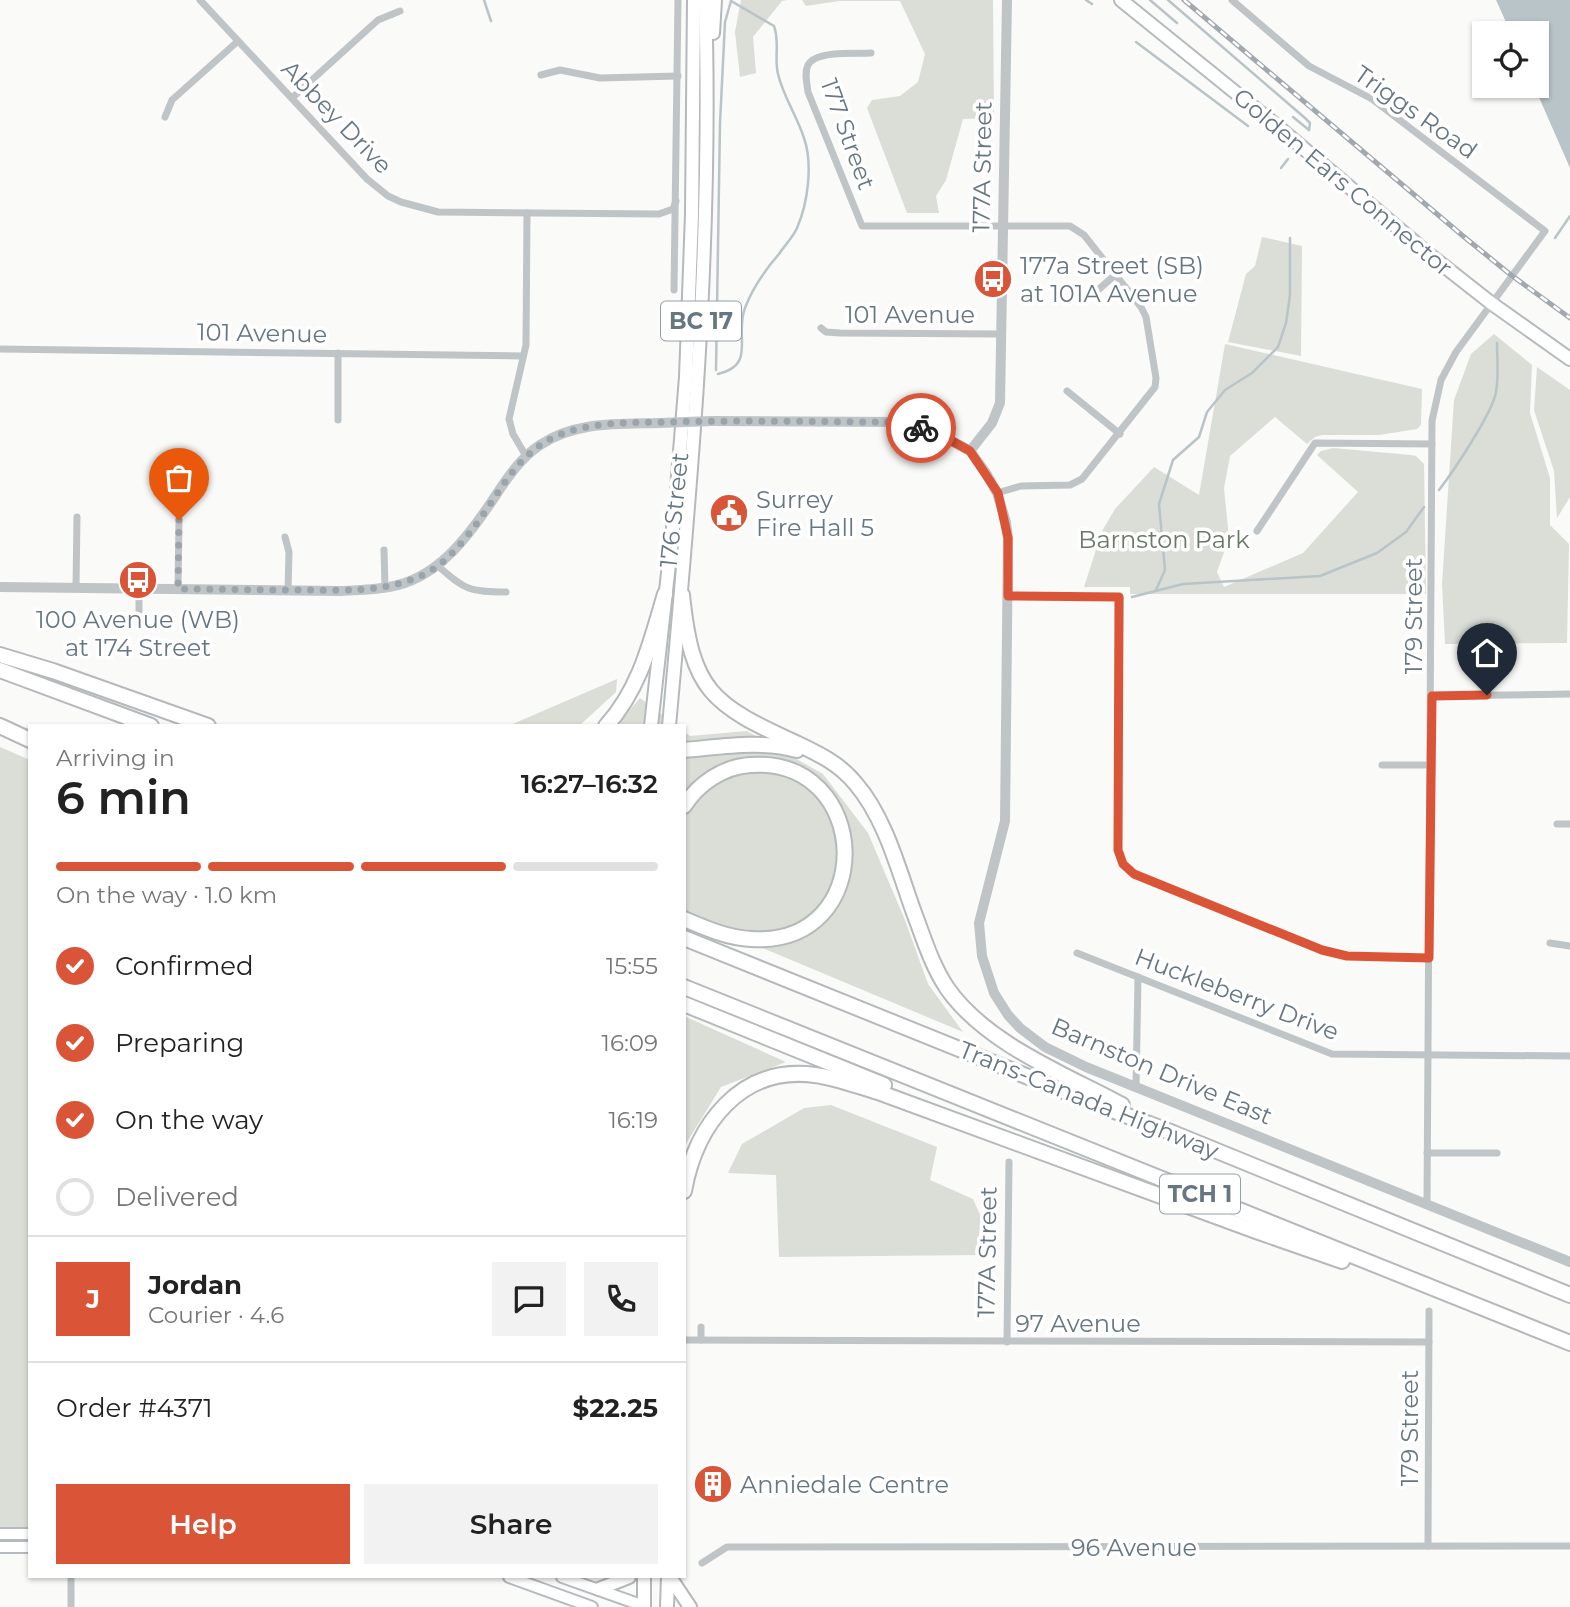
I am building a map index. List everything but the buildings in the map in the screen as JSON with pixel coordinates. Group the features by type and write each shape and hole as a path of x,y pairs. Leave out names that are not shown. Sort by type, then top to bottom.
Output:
{"highway":[{"path":"608,724 626,700 640,673 665,594"},
{"path":"681,595 691,655 711,692 730,709 758,725 826,757 844,771 866,798 891,851 928,949 947,988 982,1025 1004,1041 1172,1133"},
{"path":"0,655 201,724"},
{"path":"0,670 146,724"},
{"path":"0,718 28,728"},
{"path":"0,726 28,739"},
{"path":"686,750 771,746 826,757"},
{"path":"686,803 699,787 730,769 755,765 780,767 805,778 829,802 841,822 846,857 841,882 831,902 816,919 799,931 776,937 751,939 712,930 686,920"},
{"name":"Trans-Canada Highway","path":"686,939 1570,1295"},
{"name":"Trans-Canada Highway","path":"686,987 1570,1343"},
{"path":"686,1005 1067,1161"},
{"path":"686,1184 695,1150 709,1122 722,1107 754,1085 772,1078 793,1074 831,1078 878,1092 1256,1231 1492,1311"}],"main road":[{"name":"176 Street","path":"651,724 685,390 691,226 694,0"},
{"name":"BC 17","path":"705,0 706,125"},
{"path":"706,125 715,0"},
{"name":"Golden Ears Connector","path":"1121,0 1277,126 1430,255 1491,303 1570,359"},
{"name":"176 Street","path":"669,724 695,437 706,125"},
{"path":"0,1534 28,1534"},
{"path":"0,1547 28,1547"},
{"path":"512,1578 592,1607"},
{"path":"565,1578 645,1607 644,1578"},
{"path":"599,1589 626,1578"},
{"path":"667,1607 669,1578"},
{"path":"670,1578 690,1607"}],"street":[{"name":"Abbey Drive","path":"200,0 367,179 388,196 414,207 438,212 664,214 673,209 676,201"},
{"path":"674,290 678,0"},
{"name":"177A Street","path":"970,451 992,423 1000,402 1007,0"},
{"name":"Triggs Road","path":"1232,0 1309,66 1372,99 1545,231"},
{"path":"292,98 378,20 400,11"},
{"path":"165,117 172,100 238,41"},
{"name":"177 Street","path":"871,53 814,57 807,65 806,76 808,92 862,226 1002,226"},
{"path":"541,75 560,70 600,78 678,76"},
{"path":"526,456 513,434 509,419 526,345 527,213"},
{"path":"998,493 1021,486 1070,485 1082,479 1153,390 1156,379 1146,317 1084,235 1074,228 1062,225 1002,226"},
{"name":"179 Street","path":"1427,1204 1432,421 1441,380 1456,352 1545,231"},
{"path":"1090,296 1115,275"},
{"name":"101 Avenue","path":"821,328 826,332 840,333 1001,334"},
{"name":"101 Avenue","path":"0,349 523,356"},
{"path":"338,353 338,420"},
{"path":"1067,391 1120,434"},
{"name":"Barnston Drive East","path":"0,587 341,591 385,587 415,578 438,566 474,527 504,482 526,456 559,435 583,428 608,424 712,421 897,422 932,430 970,451 998,493 1008,538 1005,821 979,923 982,956 995,993 1008,1015 1045,1047 1136,1087 1570,1262"},
{"path":"1257,531 1315,443 1432,444"},
{"path":"76,587 77,517"},
{"path":"178,589 179,520"},
{"path":"285,537 289,552 288,590"},
{"path":"384,550 385,587"},
{"path":"438,566 466,589 477,592 506,592"},
{"path":"139,588 139,627"},
{"path":"1008,596 1119,597 1118,850 1123,864 1134,874 1322,950 1347,956 1429,958"},
{"path":"1432,696 1570,694"},
{"path":"1381,765 1431,765"},
{"path":"1557,824 1570,824"},
{"path":"1550,943 1570,946"},
{"name":"Huckleberry Drive","path":"1077,953 1332,1054 1570,1056"},
{"path":"1136,1087 1138,977"},
{"path":"1427,1153 1497,1153"},
{"name":"177A Street","path":"1007,1342 1009,1163"},
{"name":"179 Street","path":"1428,1546 1429,1311"},
{"path":"701,1327 701,1340"},
{"name":"97 Avenue","path":"686,1340 1429,1342"},
{"name":"96 Avenue","path":"702,1563 727,1547 1570,1546"},
{"path":"71,1578 71,1607"}],"green space":[{"path":"741,0 787,0 782,1 753,37 756,73 740,77 735,32"},
{"path":"802,0 993,0 994,118 963,119 946,180 936,196 939,213 907,213 867,108 872,100 900,96 918,82 925,54 900,1 839,1 806,6"},
{"path":"1262,237 1302,246 1301,356 1228,342 1246,274 1255,266"},
{"path":"1494,334 1532,365 1530,413 1550,478 1550,525 1569,544 1567,643 1445,644 1442,584 1454,400 1471,354"},
{"name":"Barnston Park","path":"1225,344 1422,389 1421,425 1417,429 1379,435 1322,435 1307,444 1275,417 1230,456 1224,488 1229,538 1217,572 1224,587 1303,553 1358,492 1317,455 1333,448 1411,455 1424,464 1426,594 1130,594 1130,587 1084,587 1102,531 1115,509 1154,467 1199,495"},
{"path":"1537,367 1570,390 1570,497 1557,518 1554,471 1534,410"},
{"path":"617,679 616,692 581,724 513,724"},
{"path":"640,698 674,724 618,724"},
{"path":"747,731 823,774 868,833 905,920 928,984 963,1032 686,916 686,733 690,736"},
{"path":"0,747 28,759 28,1527 0,1527"},
{"path":"686,1017 786,1062 721,1087 686,1144"},
{"path":"831,1105 937,1147 930,1180 973,1199 981,1217 977,1255 779,1257 776,1175 728,1173 742,1144 804,1108"}],"shaded area":[{"path":"1496,0 1570,0 1570,168 1539,98 1549,98 1549,21 1506,21"}],"waterway":[{"path":"484,0 491,21"},
{"path":"1086,0 1092,4"},
{"path":"1150,0 1177,23"},
{"path":"1168,0 1305,118 1310,123 1309,130"},
{"path":"716,370 720,123 725,22 731,1"},
{"path":"718,374 730,370 741,357 745,308 760,280 797,228 804,207 809,171 804,138 778,74 774,26 731,1"},
{"path":"1136,42 1248,126"},
{"path":"1293,117 1309,130"},
{"path":"1281,168 1288,159"},
{"path":"1555,238 1570,216"},
{"path":"1156,590 1165,570 1159,504 1173,460 1199,437 1207,412 1225,390 1252,373 1278,347 1286,323 1290,295 1290,238"},
{"path":"1439,490 1472,442 1493,401 1497,380 1497,343"},
{"path":"1132,597 1183,584 1320,576 1377,553 1406,532 1424,507"}],"railway":[{"path":"1184,0 1463,236 1570,318"}],"way so far":[{"path":"179,520 178,589 341,591 392,587 438,566 474,527 521,460 559,435 608,424 712,421 897,422 921,428"}],"place":[{"name":"177a Street (SB) at 101A Avenue","path":"993,279"},
{"name":"Surrey Fire Hall 5","path":"729,513"},
{"name":"100 Avenue (WB) at 174 Street","path":"138,580"},
{"name":"Anniedale Centre","path":"713,1484"}],"route":[{"path":"921,428 932,430 970,451 998,493 1008,538 1008,596 1119,597 1118,850 1123,864 1134,874 1322,950 1347,956 1429,958 1432,696 1487,695"}]}
